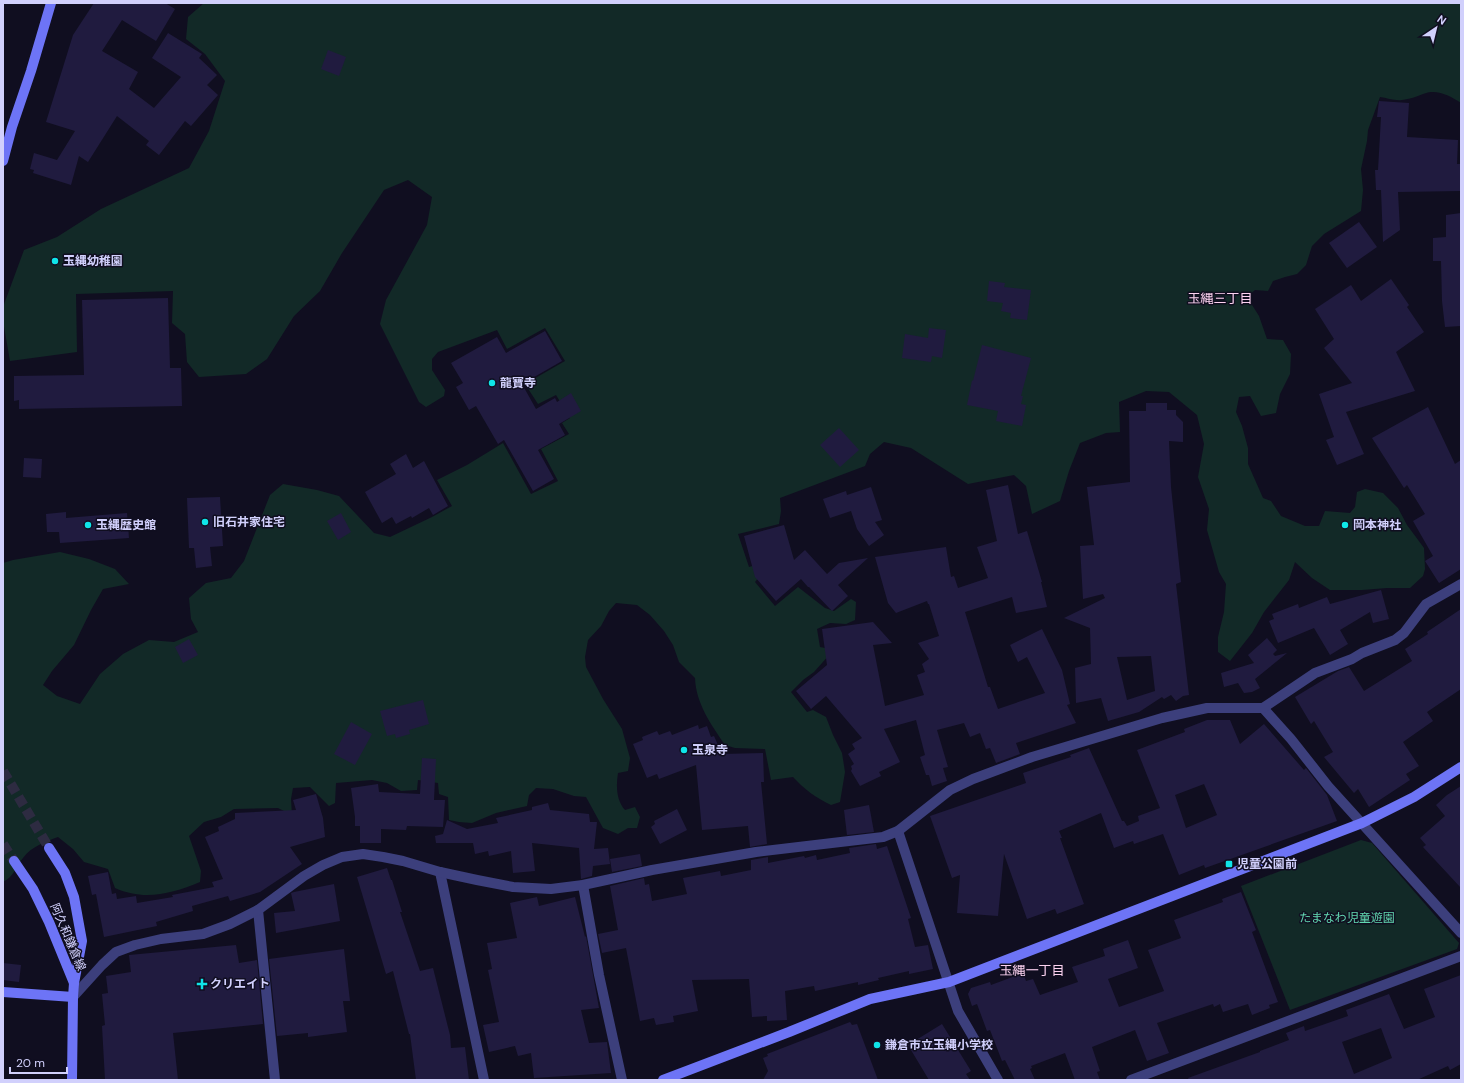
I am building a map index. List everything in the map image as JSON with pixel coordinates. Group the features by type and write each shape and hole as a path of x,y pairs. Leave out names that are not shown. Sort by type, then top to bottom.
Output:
{"street":[{"path":"3,161 12,127 31,71 51,3"},
{"path":"73,998 102,965 116,952 135,945 161,939 203,934 230,924 258,910 304,876 323,865 342,858 363,854 403,860 440,872 513,887 551,889 583,885 748,853 883,837 898,831 950,790 973,778 1032,757 1162,718 1207,708 1263,708 1315,673 1395,640 1404,633 1426,604 1461,584"},
{"path":"1263,708 1291,739 1328,786 1461,933"},
{"path":"663,1080 870,1000 949,982 1362,823 1414,797 1461,767"},
{"path":"898,831 958,1011 998,1080"},
{"name":"阿久和鎌倉線","path":"49,848 65,873 74,897 82,941 74,983"},
{"name":"阿久和鎌倉線","path":"14,861 33,890 43,909 74,983"},
{"path":"440,872 484,1080"},
{"path":"583,885 599,975 622,1080"},
{"path":"258,910 275,1080"},
{"path":"1131,1080 1461,956"},
{"path":"72,1080 74,983"},
{"path":"3,992 73,998"}],"green space":[{"path":"204,3 1461,3 1461,103 1448,95 1438,92 1428,92 1413,98 1402,100 1380,97 1368,130 1361,169 1363,190 1361,211 1324,234 1312,246 1306,265 1297,274 1273,281 1268,291 1255,290 1247,297 1259,316 1267,339 1283,340 1291,354 1290,374 1280,394 1276,413 1261,416 1250,396 1239,397 1236,412 1242,426 1248,448 1248,464 1263,498 1271,501 1281,516 1305,526 1319,526 1325,511 1350,513 1355,507 1357,492 1365,489 1383,493 1398,508 1407,525 1424,548 1425,569 1423,576 1410,588 1330,590 1312,578 1295,562 1289,580 1264,612 1252,633 1230,661 1218,652 1218,637 1224,612 1226,584 1219,572 1207,530 1209,509 1198,477 1204,444 1197,415 1169,392 1146,391 1119,402 1120,432 1106,433 1080,443 1069,471 1060,501 1032,514 1026,486 1014,475 968,484 911,448 884,442 870,454 865,466 780,498 781,511 779,524 738,534 749,567 759,564 763,572 755,582 775,606 798,587 825,608 834,611 851,599 856,602 855,620 846,624 830,623 817,629 820,647 830,649 830,654 814,672 791,692 807,712 813,710 826,717 842,753 845,772 840,802 831,805 810,793 793,777 771,780 765,749 735,748 725,745 701,705 695,678 679,662 673,645 664,631 650,615 637,605 616,603 609,611 601,626 588,640 585,657 586,667 603,699 622,729 630,758 628,771 618,773 617,792 620,802 625,810 635,807 640,817 637,828 628,828 618,834 603,828 586,797 574,796 553,789 536,788 529,795 527,806 496,813 472,823 449,820 448,797 439,794 438,783 418,780 417,790 401,791 387,783 372,780 336,783 335,803 329,806 310,787 293,788 291,799 292,815 278,808 234,809 221,817 204,822 189,836 201,871 200,882 179,890 168,893 147,895 126,892 115,888 108,869 84,862 73,849 58,837 30,850 10,877 3,882 3,563 60,552 89,559 115,569 129,584 103,589 74,645 52,671 43,685 57,696 80,704 100,674 123,654 149,640 174,642 198,632 191,619 189,598 206,583 231,578 244,561 270,495 283,484 317,490 339,496 374,533 390,537 452,506 437,480 467,465 503,443 531,494 558,481 541,449 569,434 562,423 570,418 556,395 538,404 525,384 565,361 545,328 507,349 497,330 438,352 432,359 432,370 445,390 444,396 426,407 419,402 380,324 386,300 427,225 432,197 408,180 384,190 342,253 320,291 294,316 267,359 246,374 199,377 187,362 185,334 172,323 173,291 76,294 77,352 10,361 3,321 3,307 24,250 57,237 101,209 189,168 209,131 225,81 205,54 186,39 188,17"},
{"name":"たまなわ児童遊園","path":"1361,840 1372,843 1459,943 1457,949 1290,1010 1241,886"}],"building":[{"path":"94,3 165,3 175,9 156,41 122,20 102,51 138,72 129,89 154,108 181,77 152,58 168,33 202,54 199,58 217,75 207,85 218,95 191,126 185,121 159,155 146,145 149,141 117,116 88,162 79,156 71,185 33,173 34,170 30,169 34,153 57,160 75,131 46,122 73,35"},
{"path":"328,50 346,57 339,76 321,69"},
{"path":"1379,101 1409,103 1407,137 1458,140 1457,164 1461,164 1461,191 1398,192 1400,230 1383,242 1381,190 1376,190 1375,170 1378,170 1381,117 1377,117"},
{"path":"1461,213 1461,326 1445,327 1442,301 1441,261 1433,261 1433,238 1446,237 1446,215"},
{"path":"1359,222 1377,247 1347,268 1329,243"},
{"path":"1391,279 1409,305 1407,307 1424,332 1396,352 1415,391 1346,412 1364,454 1337,465 1326,440 1334,437 1319,394 1352,383 1324,348 1334,339 1315,309 1351,285 1361,301"},
{"path":"989,281 1005,283 1004,287 1031,290 1027,320 1010,318 1011,313 1001,311 1003,303 987,301"},
{"path":"168,298 170,368 181,368 182,406 19,409 19,400 14,401 14,376 84,375 82,300"},
{"path":"929,328 946,330 942,358 932,356 931,362 902,358 905,334 928,338"},
{"path":"545,331 562,361 522,384 536,409 555,398 557,402 571,393 581,411 559,424 565,435 538,450 554,479 533,491 504,440 498,444 476,406 469,410 456,387 463,383 451,363 497,337 506,353"},
{"path":"982,345 1031,358 1021,396 1023,396 1021,404 1026,405 1022,426 996,421 998,411 967,405 972,380 973,381"},
{"path":"1146,403 1167,403 1167,410 1176,410 1176,415 1183,422 1183,442 1169,441 1171,487 1181,582 1176,584 1189,695 1183,696 1176,701 1171,695 1164,699 1162,697 1139,712 1108,721 1101,698 1076,703 1075,668 1091,664 1090,628 1064,618 1105,598 1103,594 1083,599 1080,546 1094,545 1087,487 1130,482 1129,411 1146,411","holes":["1151,656 1155,691 1127,700 1117,657"]},
{"path":"1428,407 1455,464 1461,460 1461,569 1439,583 1425,561 1433,556 1413,521 1425,514 1407,485 1404,488 1372,438"},
{"path":"839,428 859,450 840,467 820,445"},
{"path":"406,454 413,468 424,461 448,506 433,515 429,508 412,518 411,516 396,524 392,517 382,523 365,492 396,474 390,464"},
{"path":"24,458 42,459 41,478 23,477"},
{"path":"1008,485 1018,534 1027,531 1042,582 1047,607 1016,613 1012,597 965,612 988,687 990,687 998,709 1045,693 1027,657 1018,662 1010,645 1042,629 1062,670 1070,704 1067,705 1076,723 1016,743 1020,754 996,763 990,748 986,749 980,733 970,737 964,723 937,730 948,767 943,768 947,781 932,786 929,775 926,775 920,757 925,755 916,720 884,729 900,762 879,772 881,776 860,786 851,771 851,766 854,764 848,754 855,749 852,744 862,738 826,696 811,709 796,691 827,665 822,629 873,622 892,643 873,645 885,706 924,695 917,675 925,672 922,664 929,659 918,643 939,636 929,604 927,601 896,613 888,603 875,557 946,547 951,577 954,576 958,588 988,578 977,547 997,541 986,490"},
{"path":"871,487 882,520 875,522 884,535 869,546 857,529 851,511 830,518 823,499 846,491 847,495"},
{"name":"旧石井家住宅","path":"220,497 223,546 210,547 212,566 196,568 194,548 189,548 187,498"},
{"name":"玉縄歴史館","path":"66,512 66,518 127,513 129,538 60,543 59,532 47,532 46,514"},
{"path":"341,513 351,532 338,540 327,521"},
{"path":"784,525 794,560 805,550 827,574 839,563 868,558 838,585 848,596 832,611 801,579 776,601 755,577 744,536"},
{"path":"1381,590 1389,619 1373,623 1370,612 1340,630 1348,644 1330,655 1314,628 1278,643 1269,621 1274,619 1272,614 1298,604 1299,608 1327,597 1330,604"},
{"path":"1461,609 1461,689 1427,712 1433,721 1403,742 1419,766 1406,774 1410,780 1369,807 1358,789 1354,793 1324,757 1333,752 1314,721 1311,724 1295,697 1338,671 1349,667 1364,691 1412,661 1405,649"},
{"path":"1267,638 1277,650 1273,654 1275,656 1287,653 1255,679 1260,688 1252,692 1244,693 1238,683 1224,687 1221,673 1254,663 1248,655"},
{"path":"189,639 198,655 183,663 175,647"},
{"path":"423,700 429,724 409,730 410,734 396,738 395,734 387,736 380,711"},
{"path":"1207,720 1230,720 1240,744 1264,724 1304,770 1306,768 1327,795 1337,821 1205,868 1204,865 1179,875 1163,834 1134,844 1133,841 1114,848 1101,813 1059,831 1062,838 1060,838 1084,904 1057,914 1055,909 1027,919 1004,854 998,916 957,913 960,875 952,878 930,816 1026,783 1023,773 1071,757 1070,755 1089,748 1122,821 1124,821 1127,826 1139,821 1138,816 1160,808 1137,750 1185,732 1184,729","holes":["1204,784 1217,815 1186,828 1175,795"]},
{"path":"351,722 372,734 355,765 334,754"},
{"path":"698,725 699,729 707,726 711,737 714,736 722,754 763,753 764,782 761,782 767,844 750,847 748,826 702,830 696,765 659,779 657,774 647,778 633,744 643,740 642,737 657,731 659,735 670,731 672,735"},
{"path":"422,758 436,759 434,800 445,800 443,827 407,826 406,830 381,829 381,843 360,843 360,826 355,826 351,788 378,784 379,792 420,794"},
{"path":"1461,786 1461,888 1423,847 1426,845 1420,838 1445,816 1436,805 1447,795"},
{"path":"316,794 323,818 325,837 290,847 302,864 260,892 230,901 228,896 192,906 193,911 156,922 157,926 104,937 96,894 92,895 88,876 108,872 112,894 116,893 117,899 136,896 137,903 173,897 172,895 214,887 212,882 223,879 205,837 219,831 218,827 235,819 235,813 296,810 293,800"},
{"path":"548,803 550,810 589,814 590,822 597,822 594,849 608,848 610,864 593,866 592,876 581,879 579,848 532,843 535,871 513,873 511,851 489,856 488,851 475,854 473,843 436,843 435,836 443,834 447,820 467,829 498,823 496,818 532,810 532,807"},
{"path":"869,805 874,832 847,835 844,810"},
{"path":"677,809 687,830 660,844 651,827 655,824 654,821"},
{"path":"876,844 877,849 887,846 911,918 908,919 915,947 928,945 933,969 909,974 909,971 878,978 879,980 858,985 858,982 815,991 814,986 785,991 787,1020 767,1021 767,1016 752,1017 749,979 692,980 698,1011 673,1016 674,1022 656,1025 654,1018 640,1021 626,948 602,953 598,934 618,930 610,886 644,878 645,885 649,884 652,901 687,894 683,878 720,871 721,876 751,870 751,860 768,857 768,863 816,855 817,860 850,853 849,848"},
{"path":"640,854 642,866 612,872 610,859"},
{"path":"387,868 420,971 433,968 450,1035 451,1048 465,1047 469,1080 416,1080 410,1034 393,971 386,974 357,877"},
{"path":"334,884 340,921 276,933 274,913 295,911 291,893"},
{"path":"1241,892 1256,930 1252,932 1278,1002 1269,1005 1270,1008 1252,1015 1248,1004 1223,1012 1220,1004 1214,1007 1213,1004 1157,1023 1169,1053 1147,1061 1135,1030 1092,1047 1100,1071 1097,1072 1100,1080 1075,1080 1065,1053 1031,1066 1032,1068 1030,1069 1035,1080 1015,1080 1005,1060 1002,1061 990,1030 987,1031 977,1004 972,1006 968,994 971,988 990,982 991,985 1023,973 1026,981 1033,979 1040,995 1078,982 1072,967 1105,956 1103,949 1128,940 1138,968 1108,979 1119,1007 1164,991 1148,950 1181,938 1174,920 1223,902 1222,899"},
{"path":"537,897 539,906 575,897 585,937 586,936 599,1008 581,1010 589,1043 607,1042 611,1073 534,1078 531,1053 518,1056 515,1046 489,1052 483,1025 499,1022 488,970 492,969 487,943 517,938 510,903"},
{"path":"236,945 239,963 257,960 263,1024 173,1033 178,1080 105,1080 102,1026 105,1025 102,994 108,993 106,976 131,972 129,955"},
{"path":"344,949 350,1001 343,1001 347,1032 308,1037 308,1033 277,1036 269,959"},
{"path":"3,963 21,965 19,982 3,980"},
{"path":"1461,975 1461,1064 1450,1070 1448,1066 1417,1080 1189,1080 1188,1078 1289,1040 1286,1033 1304,1026 1305,1031 1348,1016 1346,1010 1389,994 1404,1029 1435,1017 1424,989","holes":["1381,1028 1392,1058 1354,1074 1342,1042"]},
{"path":"850,1022 852,1025 857,1024 878,1080 763,1080 768,1071 763,1058 768,1056 767,1054"},
{"path":"942,1024 971,1071 966,1074 970,1080 929,1080 908,1045"}],"tunnel":[{"path":"3,771 49,848"},
{"path":"3,844 14,861"}],"place":[{"name":"玉縄幼稚園","path":"55,261"},
{"name":"龍寶寺","path":"492,383"},
{"name":"旧石井家住宅","path":"205,522"},
{"name":"玉縄歴史館","path":"88,525"},
{"name":"岡本神社","path":"1345,525"},
{"name":"玉泉寺","path":"684,750"},
{"name":"児童公園前","path":"1229,864"},
{"name":"クリエイト","path":"202,984"},
{"name":"鎌倉市立玉縄小学校","path":"877,1045"}],"district":[{"name":"玉縄三丁目","path":"1220,298"},
{"name":"玉縄一丁目","path":"1032,970"}]}
